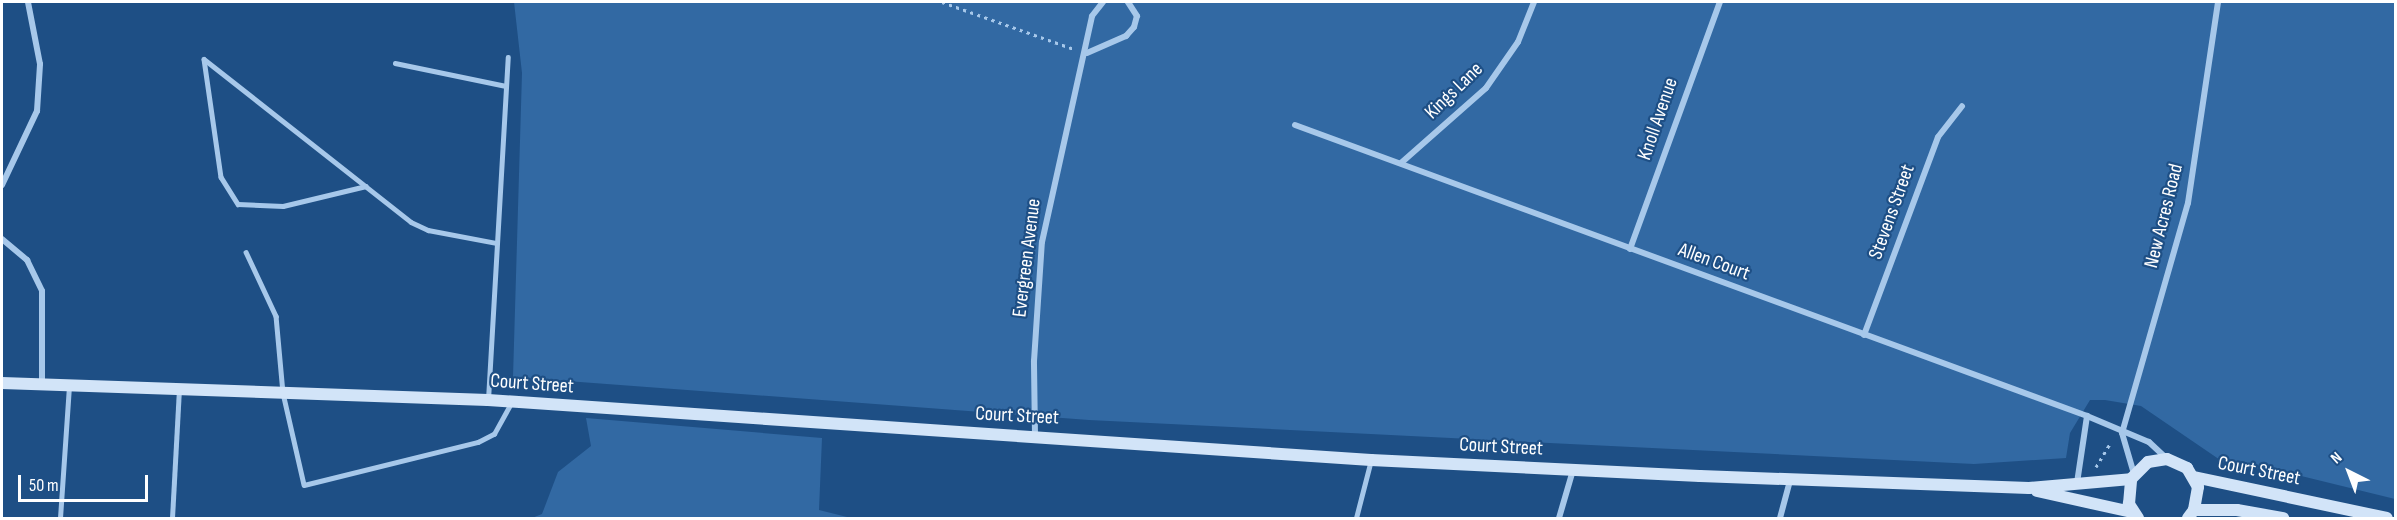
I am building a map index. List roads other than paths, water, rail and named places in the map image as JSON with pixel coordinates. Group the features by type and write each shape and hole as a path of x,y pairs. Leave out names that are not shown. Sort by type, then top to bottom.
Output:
{"main road":[{"name":"Court Street","path":"2,384 179,387 488,400 1371,460 1791,480 2030,488 2132,476 2148,462 2167,459 2187,468 2194,477 2387,519"},
{"name":"Court Street","path":"2132,476 2128,495 2135,515"},
{"name":"Court Street","path":"2194,477 2191,514 2237,510 2283,519"},
{"name":"Court Street","path":"2030,488 2135,515"}],"street":[{"path":"2,185 31,132 37,111 40,64 28,2"},
{"name":"Evergreen Avenue","path":"1035,436 1034,361 1042,242 1087,52 1092,16 1103,2"},
{"path":"1087,52 1126,36 1134,27 1137,16 1128,2"},
{"name":"Kings Lane","path":"1401,164 1486,88 1518,42 1534,2"},
{"name":"Knoll Avenue","path":"1630,249 1720,2"},
{"name":"New Acres Road","path":"2121,433 2188,203 2218,2"},
{"name":"Stevens Street","path":"1864,335 1938,137 1962,106"},
{"name":"Allen Court","path":"1294,125 2087,416 2121,433 2148,442 2167,459"},
{"path":"2,239 27,260 42,291 42,385"},
{"path":"2077,483 2087,416"},
{"path":"2121,433 2132,476"},
{"path":"1559,519 1573,470"},
{"path":"1780,519 1791,480"}],"lane":[{"path":"488,400 508,58"},
{"path":"366,186 283,206 238,204 221,177 204,59 366,186 428,230 497,243"},
{"path":"395,63 506,86"},
{"path":"246,252 276,316 283,393 304,485 478,442 494,434 511,402"},
{"path":"60,519 69,386"},
{"path":"172,519 179,387"},
{"path":"1356,519 1371,460"}]}
